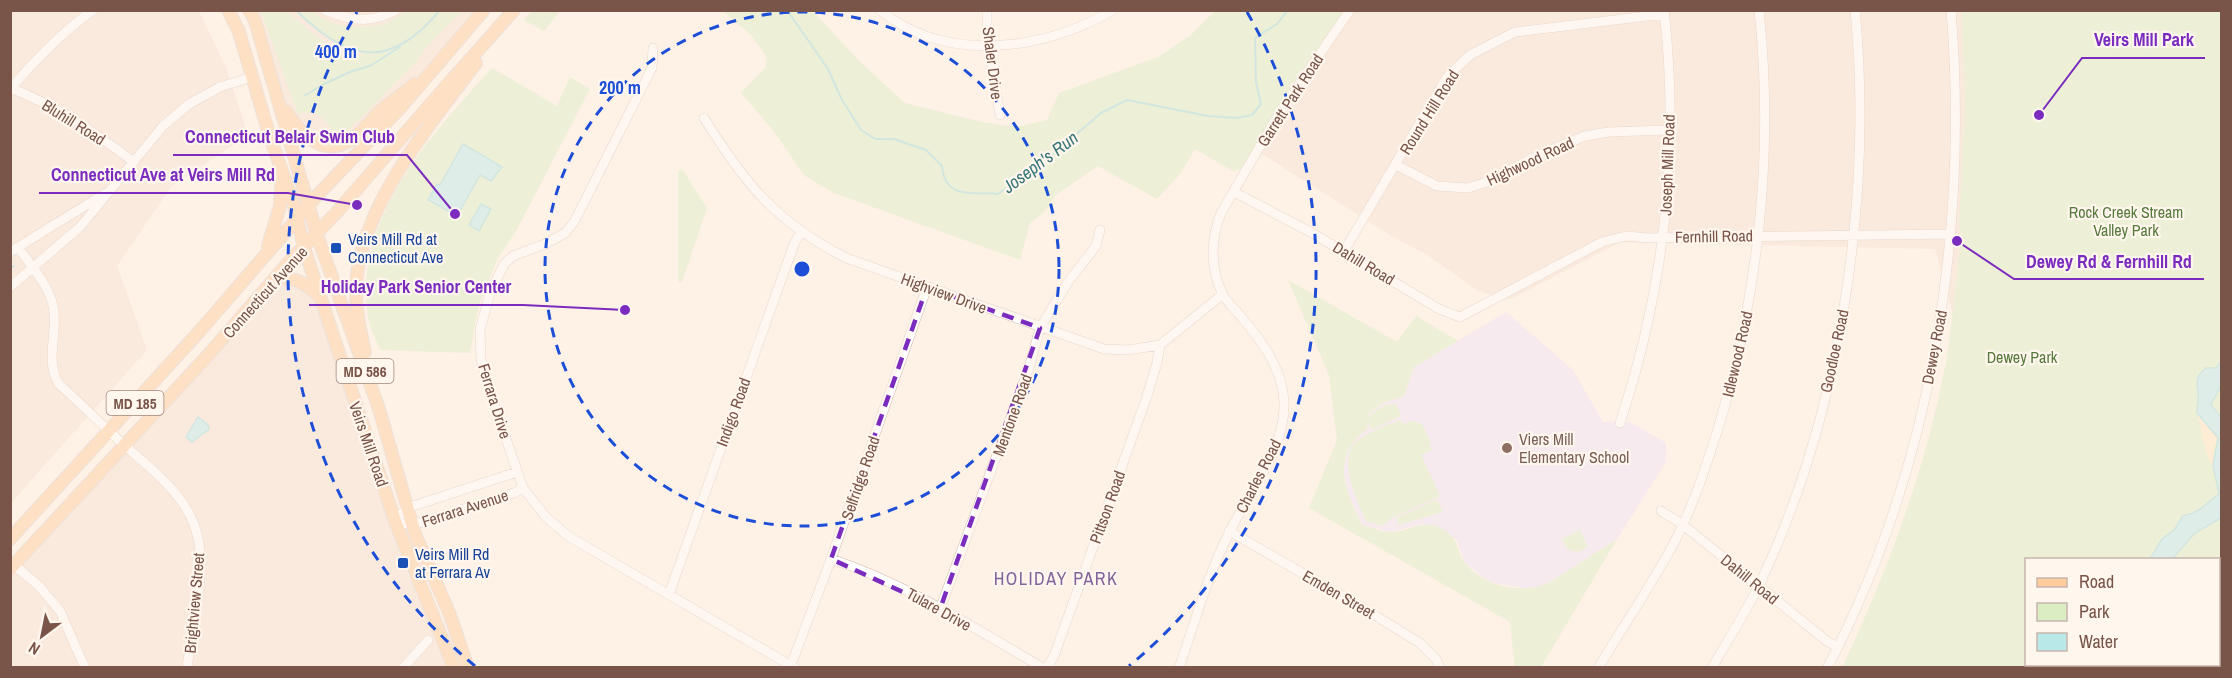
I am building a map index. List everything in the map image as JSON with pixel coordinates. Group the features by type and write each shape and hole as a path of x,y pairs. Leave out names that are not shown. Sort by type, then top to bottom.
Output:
{"main road":[{"name":"Veirs Mill Road","path":"228,10 238,32 320,298 395,521 454,668"},
{"name":"Veirs Mill Road","path":"249,10 255,21 317,235 379,409 407,508 468,668"},
{"name":"Connecticut Avenue","path":"10,539 198,333 309,205 438,67 484,10"},
{"path":"379,409 357,316 356,285 367,233 390,185 515,10"},
{"name":"Connecticut Avenue","path":"12,567 209,354 274,279 317,235 515,10"},
{"path":"277,97 296,128 305,136 324,145 338,144 351,140 384,108 438,67"},
{"path":"256,264 268,245 275,227 280,206 282,174"},
{"path":"274,279 286,277 299,280 320,298"}],"street":[{"path":"11,88 48,47 93,10"},
{"path":"325,10 341,17 362,20 382,18 396,10"},
{"path":"880,10 915,33 954,45 988,47 1027,42 1067,32 1113,10"},
{"name":"Shaler Drive","path":"987,10 988,47 1000,116"},
{"name":"Garrett Park Road","path":"1234,192 1280,112 1350,10"},
{"name":"Idlewood Road","path":"1598,668 1676,539 1706,466 1745,325 1759,235 1764,155 1764,58 1759,10"},
{"name":"Goodloe Road","path":"1712,668 1759,586 1790,513 1824,399 1841,325 1855,235 1860,126 1855,10"},
{"name":"Dewey Road","path":"1827,668 1851,619 1880,547 1913,443 1938,331 1949,255 1955,168 1956,71 1951,10"},
{"name":"Joseph Mill Road","path":"1620,423 1637,371 1664,237 1670,168 1669,55 1664,12"},
{"name":"Round Hill Road","path":"1344,251 1447,77 1470,55 1515,32 1664,12"},
{"name":"Ferrara Drive","path":"653,48 652,68 574,222 566,233 554,240 513,256 498,273 480,330 481,359 523,488 546,517 568,536 792,667"},
{"path":"10,287 80,227 163,126 189,104 220,87 252,76"},
{"name":"Bluhill Road","path":"11,88 33,96 84,126 134,162"},
{"name":"Highview Drive","path":"704,118 732,163 776,213 801,232 846,258 1104,349 1128,350 1160,345"},
{"name":"Highwood Road","path":"1396,165 1437,186 1468,188 1484,183 1543,153 1585,136 1609,132 1669,130"},
{"path":"14,249 108,192"},
{"name":"Dahill Road","path":"1234,192 1344,251 1439,309 1460,317 1493,299"},
{"name":"Charles Road","path":"1179,668 1229,531 1276,448 1283,423 1284,402 1276,365 1245,321 1222,294 1214,267 1213,243 1221,213 1234,192"},
{"name":"Mentone Road","path":"940,609 1029,368 1040,328 1068,282 1095,246 1100,230"},
{"name":"Indigo Road","path":"669,594 787,264 801,232"},
{"name":"Fernhill Road","path":"1493,299 1602,242 1626,236 1648,238 1949,234"},
{"name":"Brightview Street","path":"14,249 32,268 53,304 55,317 52,360 54,375 59,384 171,486 190,512 197,533 200,575 187,668"},
{"name":"Selfridge Road","path":"792,667 927,287"},
{"path":"1160,345 1222,294"},
{"name":"Pittson Road","path":"1047,668 1142,410 1158,363 1160,345"},
{"name":"Ferrara Avenue","path":"395,521 407,508 517,472"},
{"name":"Ferrara Avenue","path":"395,521 413,525 514,493 523,488"},
{"name":"Dahill Road","path":"1661,511 1682,524 1828,642 1838,647"},
{"name":"Emden Street","path":"1229,531 1358,604 1420,643 1436,659 1440,668"},
{"name":"Tulare Drive","path":"831,559 864,570 940,609 1043,668"},
{"path":"12,567 39,586 60,611 85,668"},
{"path":"403,668 428,640"}],"highlighted area":[{"path":"927,287 1040,328 940,609 831,559"}],"shaded area":[{"path":"11,11 199,11 226,68 248,135 171,187 117,266 147,350 11,503"},
{"path":"249,11 484,11 437,67 351,140 311,141 277,97"},
{"path":"1340,11 1963,11 1966,71 1962,219 1953,315 1935,249 1620,242 1511,299 1480,292 1427,255 1390,235 1248,145"},
{"path":"286,277 320,298 454,667 11,668 11,569 274,279"},
{"name":"Viers Mill Elementary School","path":"1506,312 1573,370 1603,422 1630,422 1666,443 1666,462 1617,539 1550,582 1527,589 1489,582 1465,563 1456,539 1422,524 1390,532 1362,525 1348,493 1344,473 1346,452 1354,439 1367,429 1369,414 1385,402 1404,396 1414,367"}],"green space":[{"path":"414,9 462,11 369,110 344,133 335,134 320,116 311,112 298,114 261,11 286,11 317,37 354,59 363,54 327,36 296,11 313,11 320,17 337,24 366,27 384,24"},
{"path":"533,10 560,11 544,31 524,20"},
{"path":"723,11 813,11 859,61 905,103 982,122 1021,126 1047,120 1059,93 1158,57 1191,35 1215,11 1350,11 1248,168 1233,171 1195,149 1181,173 1157,199 1098,166 1056,195 1043,213 1030,223 1020,260 834,193 805,176 772,129 741,93 766,67 767,57 751,35"},
{"path":"1962,11 2221,11 2221,667 1842,668 1890,556 1928,441 1946,362 1955,297 1961,231 1959,229 1965,103"},
{"path":"492,68 557,106 570,77 590,89 516,231 498,258 479,304 470,353 380,350 369,320 367,280 372,245 385,212 402,180 422,150"},
{"path":"682,169 707,208 682,282 678,281 678,171"},
{"path":"1288,280 1397,342 1416,316 1458,341 1414,367 1404,396 1385,402 1369,414 1367,429 1355,440 1348,451 1344,474 1346,486 1362,525 1389,532 1402,531 1420,525 1439,527 1450,534 1465,563 1473,571 1493,583 1517,588 1540,586 1550,582 1617,539 1541,667 1515,667 1510,622 1309,508 1337,440 1329,375"},
{"path":"1396,404 1401,416 1371,430 1368,423 1370,415 1385,405"},
{"path":"1400,420 1405,424 1413,421 1422,424 1431,442 1429,443 1432,450 1421,455 1440,496 1392,518 1382,526 1366,521 1351,482 1348,461 1354,444 1364,436"},
{"path":"1437,499 1443,512 1399,525 1396,518"},
{"path":"1580,530 1588,547 1578,552 1567,549 1562,539"}],"sand":[{"path":"2197,413 2218,438 2213,465 2205,447"}],"water":[{"path":"463,144 502,167 491,181 480,175 457,216 428,200 437,184 440,185"},
{"path":"481,204 491,209 479,231 469,225"},
{"path":"2221,362 2221,385 2211,405 2221,417 2221,518 2195,533 2173,558 2151,558 2162,539 2174,530 2183,516 2199,510 2219,494 2213,465 2218,438 2197,413 2198,377 2206,368 2216,368"},
{"path":"198,417 208,425 209,429 192,442 186,437"}],"waterway":[{"name":"Joseph's Run","path":"296,10 315,28 334,41 351,49 369,52 387,50 404,43 422,29 440,10"},
{"name":"Joseph's Run","path":"787,10 828,69 841,98 861,130 875,139 894,139 926,150 942,166 944,177 955,189 962,192 998,194 1052,155 1101,113 1127,100 1208,116 1236,118 1252,115 1261,104 1256,82 1255,38 1277,24 1288,10"},
{"path":"304,96 352,71 370,66 400,47"},
{"path":"10,268 14,266"}],"place":[{"name":"Veirs Mill Park","path":"2039,115"},
{"name":"Connecticut Ave at Veirs Mill Rd","path":"357,205"},
{"name":"Connecticut Belair Swim Club","path":"455,214"},
{"name":"Dewey Rd & Fernhill Rd","path":"1957,241"},
{"name":"Veirs Mill Rd at Connecticut Ave","path":"336,248"},
{"name":"Holiday Park Senior Center","path":"625,310"},
{"name":"Viers Mill Elementary School","path":"1507,448"},
{"name":"Veirs Mill Rd at Ferrara Av","path":"403,563"}],"district":[{"name":"HOLIDAY PARK","path":"1056,578"}],"park label":[{"name":"Rock Creek Stream Valley Park","path":"2126,221"},
{"name":"Dewey Park","path":"2022,357"}]}
